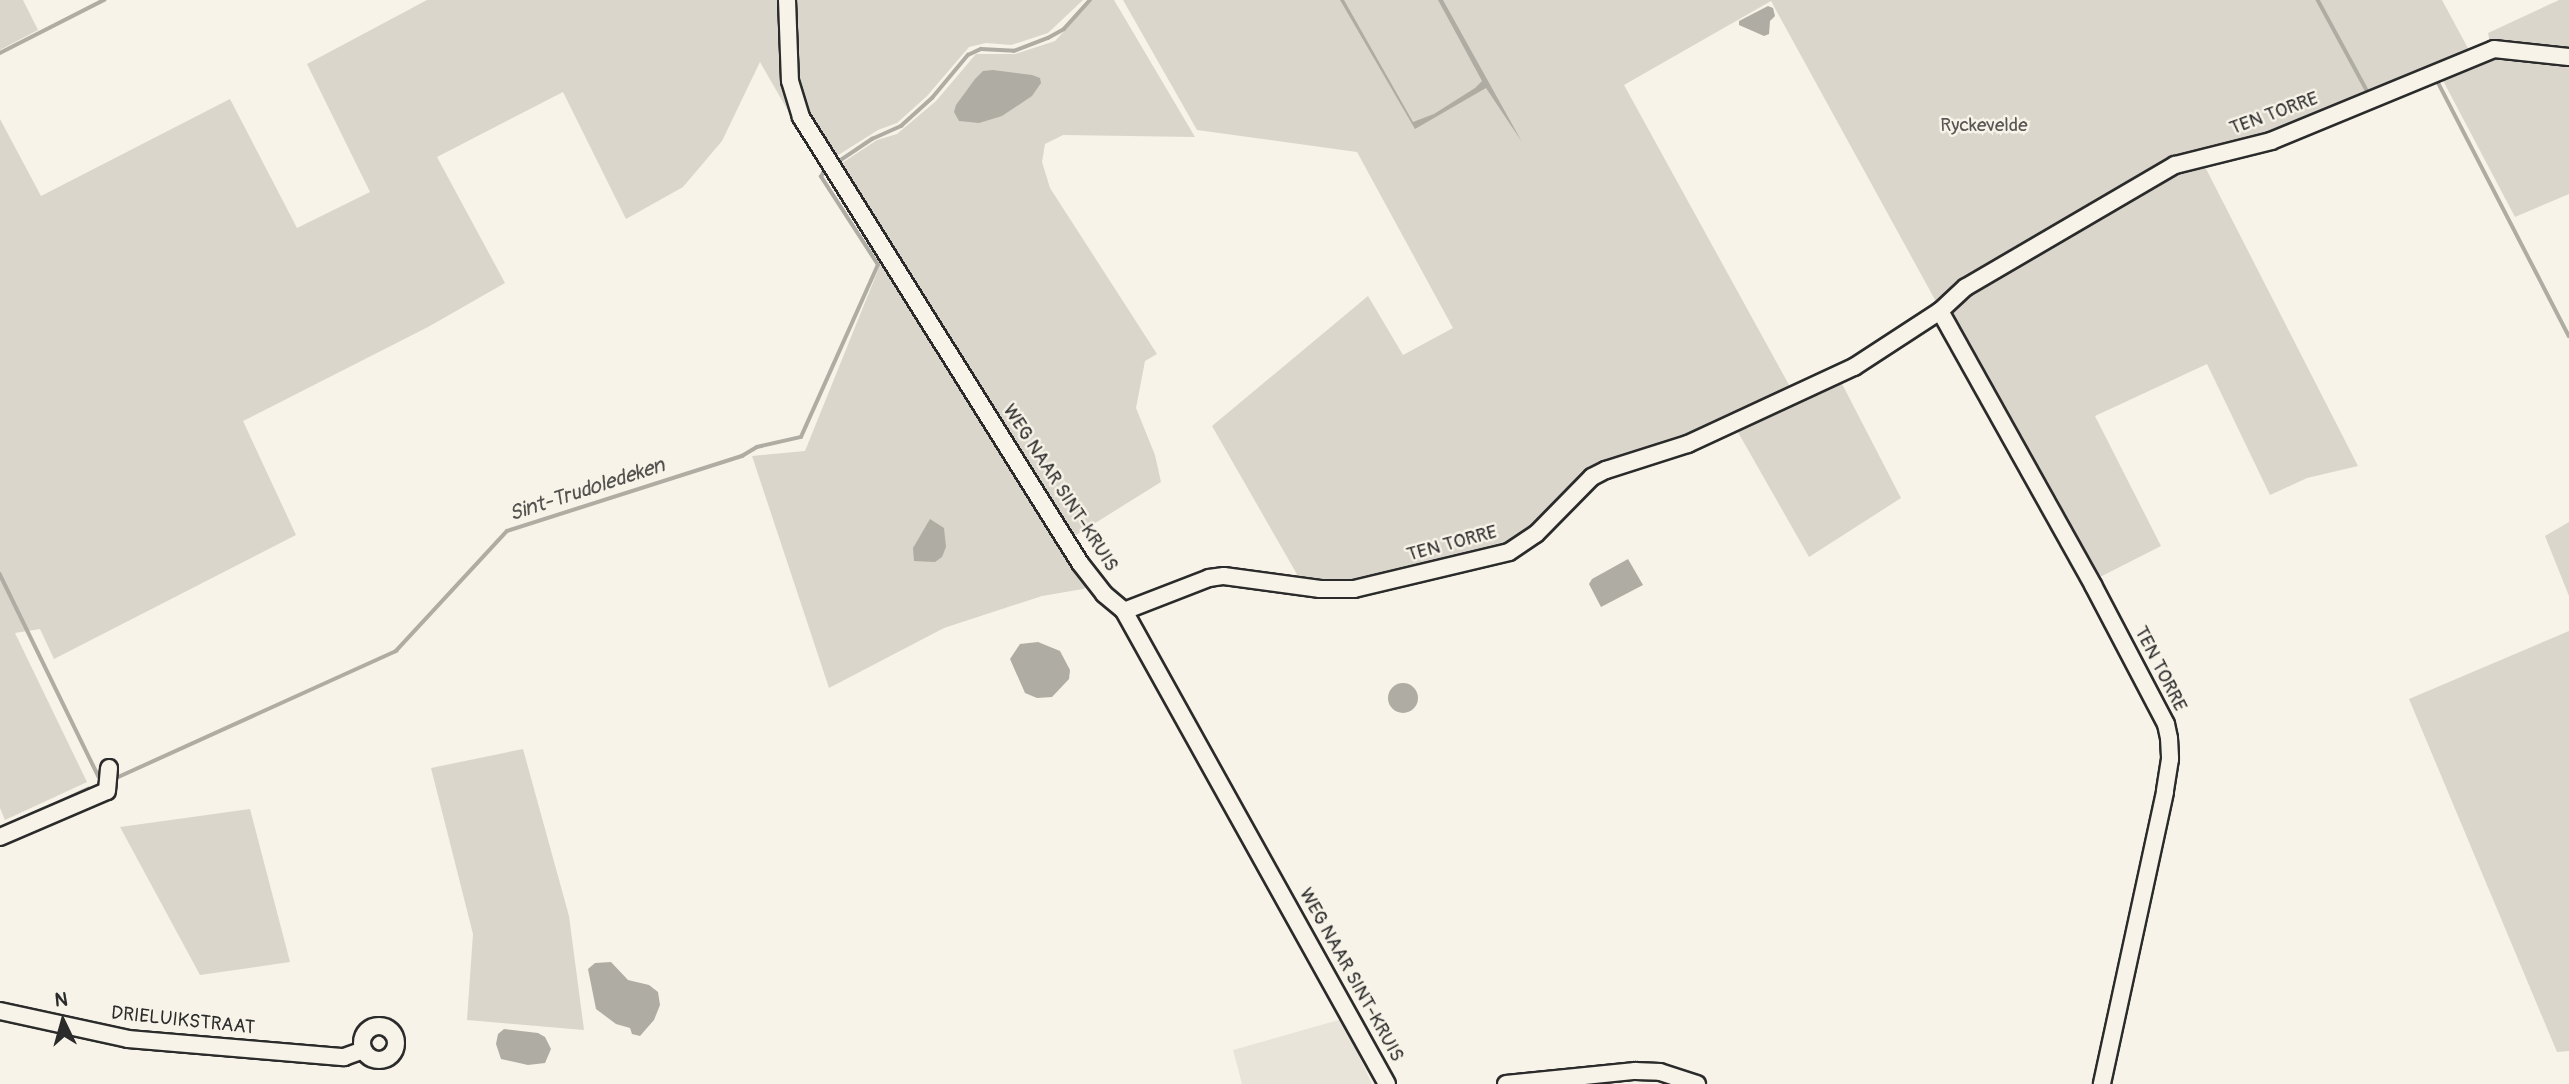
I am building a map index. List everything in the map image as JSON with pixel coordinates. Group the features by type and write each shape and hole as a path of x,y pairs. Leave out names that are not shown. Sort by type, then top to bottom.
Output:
{"street":[{"name":"WEG NAAR SINT-KRUIS","path":"787,0 790,81 795,103 813,138 1080,564 1104,594 1124,611 1387,1084"},
{"name":"TEN TORRE","path":"1124,611 1209,578 1224,576 1320,589 1354,589 1490,559 1521,545 1536,534 1592,477 1688,444 1801,394 1854,367 1940,311 1966,287 2186,159 2234,153 2271,141 2494,49 2569,57"},
{"name":"TEN TORRE","path":"1940,311 2093,585 2166,724 2169,738 2170,760 2165,792 2102,1084"},
{"path":"0,837 107,791 109,768"},
{"name":"DRIELUIKSTRAAT","path":"0,1011 139,1040 344,1057 363,1050"},
{"path":"1506,1084 1634,1071 1660,1072 1697,1084"}],"shaded area":[{"path":"1340,0 1344,0 1413,122 1434,114 1482,81 1438,0 1443,0 1522,142 1486,88 1415,129"},
{"path":"1768,6 1773,8 1775,16 1770,21 1769,34 1764,36 1739,25 1739,21"},
{"path":"983,71 1032,75 1040,78 1041,83 1032,96 1002,116 979,123 959,121 954,112 956,105"},
{"path":"930,519 944,528 946,547 942,557 935,562 914,561 913,548"},
{"path":"1628,559 1643,585 1601,607 1589,584 1592,579"},
{"path":"1038,642 1060,651 1070,670 1069,679 1052,697 1037,698 1025,693 1010,659 1020,644"},
{"path":"1403,683 1414,687 1418,698 1414,709 1403,713 1392,709 1388,698 1392,687"},
{"path":"611,962 628,980 649,985 658,992 660,1005 654,1020 640,1036 632,1034 630,1028 616,1024 596,1009 588,969 595,963"},
{"path":"1342,1019 1372,1084 1242,1084 1233,1050"},
{"path":"504,1029 538,1033 545,1037 551,1049 545,1063 528,1065 501,1059 496,1044 498,1034"}],"green space":[{"path":"0,0 23,0 38,30 0,50"},
{"path":"427,0 1083,0 1048,33 1011,45 986,43 969,47 927,96 897,123 878,130 832,159 810,149 760,62 722,141 683,187 626,219 563,92 437,157 505,283 428,327 243,421 296,535 54,659 40,629 15,633 87,782 5,820 0,808 0,119 41,196 230,99 297,228 370,192 307,64"},
{"path":"1093,0 1114,0 1195,137 1063,135 1045,144 1042,162 1050,188 1157,354 1145,361 1136,408 1155,455 1161,482 1068,540 1091,584 1083,589 1042,596 944,628 829,688 752,456 805,451 885,253 839,165 877,140 897,134 936,101 976,54 1015,54 1055,41"},
{"name":"Ryckevelde","path":"1123,0 2442,0 2470,52 2490,43 2488,33 2559,0 2569,0 2569,194 2515,217 2439,73 2395,91 2388,81 2387,88 2274,137 2192,155 1939,307 1771,1 1624,85 1794,394 1734,421 1625,460 1518,545 1375,583 1302,583 1212,426 1368,296 1403,355 1453,328 1357,152 1197,130"},
{"path":"2201,159 2358,466 2307,478 2270,495 2207,364 2095,416 2161,546 2098,578 1949,313 1953,300"},
{"path":"1839,378 1901,498 1809,557 1735,427"},
{"path":"2569,522 2569,596 2545,536"},
{"path":"2569,631 2569,1051 2557,1052 2409,699"},
{"path":"523,749 569,916 584,1030 467,1020 473,934 431,768"},
{"path":"250,809 290,962 200,975 120,827"}],"waterway":[{"path":"0,53 104,0"},
{"path":"835,164 872,139 901,126 932,98 968,55 981,49 1014,51 1048,38 1064,29 1090,0"},
{"path":"2318,0 2368,92"},
{"path":"2434,82 2437,80 2569,336"},
{"name":"Sint-Trudoledeken","path":"114,779 396,651 507,531 742,456 757,447 801,437 878,265 821,177 824,171"},
{"path":"0,574 99,777"},
{"name":"Sint-Trudoledeken","path":"23,819 88,789"}]}
